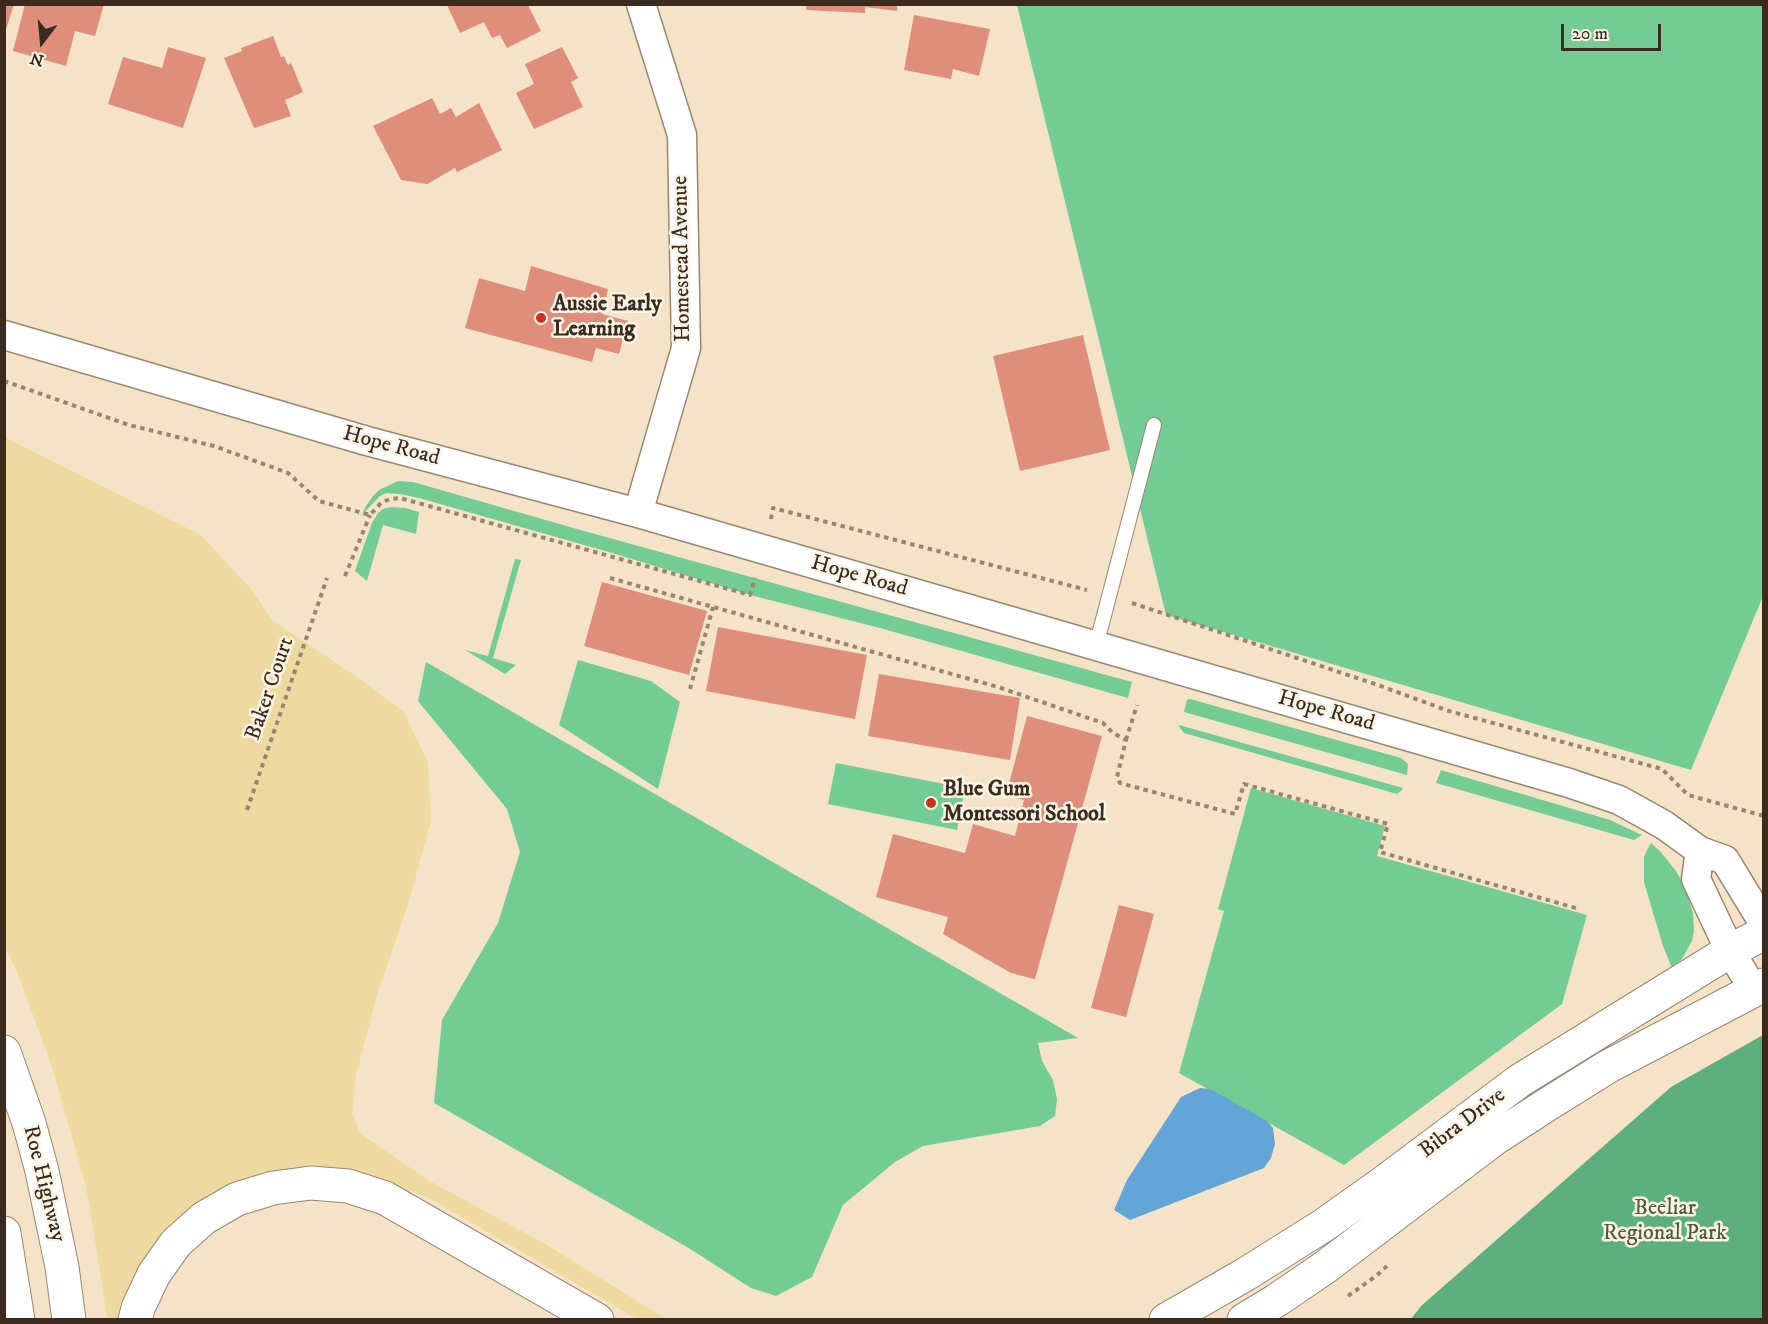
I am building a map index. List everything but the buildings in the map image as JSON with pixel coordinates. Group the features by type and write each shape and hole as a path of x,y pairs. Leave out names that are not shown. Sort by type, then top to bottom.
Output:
{"main road":[{"name":"Bibra Drive","path":"1166,1320 1246,1274 1324,1225 1519,1081 1730,951 1764,933"},
{"name":"Bibra Drive","path":"1244,1320 1324,1268 1494,1139 1548,1104 1610,1066 1759,987"},
{"name":"Roe Highway","path":"4,1052 29,1123 42,1171 63,1267 69,1320"},
{"path":"135,1320 138,1308 154,1274 176,1243 204,1218 237,1199 273,1188 311,1183 348,1186 385,1197 597,1320"},
{"path":"4,1233 18,1320"}],"street":[{"name":"Homestead Avenue","path":"638,513 686,348 682,135 641,4"},
{"name":"Hope Road","path":"4,335 366,441 638,513 1569,783 1619,800 1664,825 1700,851 1725,860 1764,924"},
{"path":"1700,851 1696,879 1730,951 1759,987"}],"lane":[{"path":"1096,646 1154,425"}],"path":[{"path":"4,381 129,425 224,450 288,473 319,501 370,515"},
{"path":"345,576 370,515 381,503 400,498 750,595"},
{"path":"773,508 1109,596 1375,684 1449,711 1662,769 1688,795 1764,816"},
{"name":"Baker Court","path":"247,810 327,578"},
{"path":"610,578 998,687 1103,723 1113,733 1126,740"},
{"path":"690,689 712,607"},
{"path":"1137,705 1117,777 1120,783 1235,814 1244,784 1388,824 1380,852 1579,909"}],"green space":[{"path":"1017,5 1763,5 1763,596 1691,770 1166,615"},
{"path":"398,481 413,482 1132,682 1128,698 880,628 750,595 419,498 386,493 380,496 361,516 379,490"},
{"path":"391,507 419,512 416,534 383,525 367,581 355,571 372,523 378,513"},
{"path":"515,559 521,560 493,658 516,665 505,674 465,650 488,656"},
{"path":"578,660 651,681 680,702 658,789 559,725"},
{"path":"426,662 1078,1038 1038,1043 1042,1061 1053,1080 1057,1099 1055,1116 1040,1126 923,1146 895,1162 843,1205 812,1277 776,1296 751,1288 687,1247 434,1103 442,1020 498,923 520,852 507,809 418,701"},
{"path":"1187,700 1401,758 1408,764 1407,775 1184,712"},
{"path":"1179,725 1403,788 1397,794 1184,733"},
{"path":"836,763 965,788 957,830 828,804"},
{"path":"1441,770 1610,820 1642,835 1634,840 1436,783"},
{"path":"1251,788 1385,826 1377,856 1587,915 1562,1004 1344,1165 1179,1073 1224,911 1218,909"},
{"path":"1651,843 1676,871 1685,887 1693,913 1692,941 1682,959 1672,968 1644,882 1644,857"},
{"name":"Beeliar Regional Park","path":"1763,1035 1763,1319 1411,1319 1421,1306 1671,1087"}],"sand":[{"path":"4,437 201,535 251,589 272,620 360,679 404,712 428,763 431,820 409,902 378,992 356,1075 352,1114 361,1134 428,1180 547,1245 666,1319 637,1319 429,1198 375,1177 349,1171 250,1183 124,1319 107,1319 86,1186 52,1067 16,969 5,948"}],"water":[{"path":"1200,1088 1210,1089 1267,1121 1273,1128 1275,1144 1271,1158 1264,1168 1130,1220 1114,1210 1127,1180 1181,1097"}],"place":[{"name":"Aussie Early Learning","path":"541,318"},
{"name":"Blue Gum Montessori School","path":"931,803"}]}
